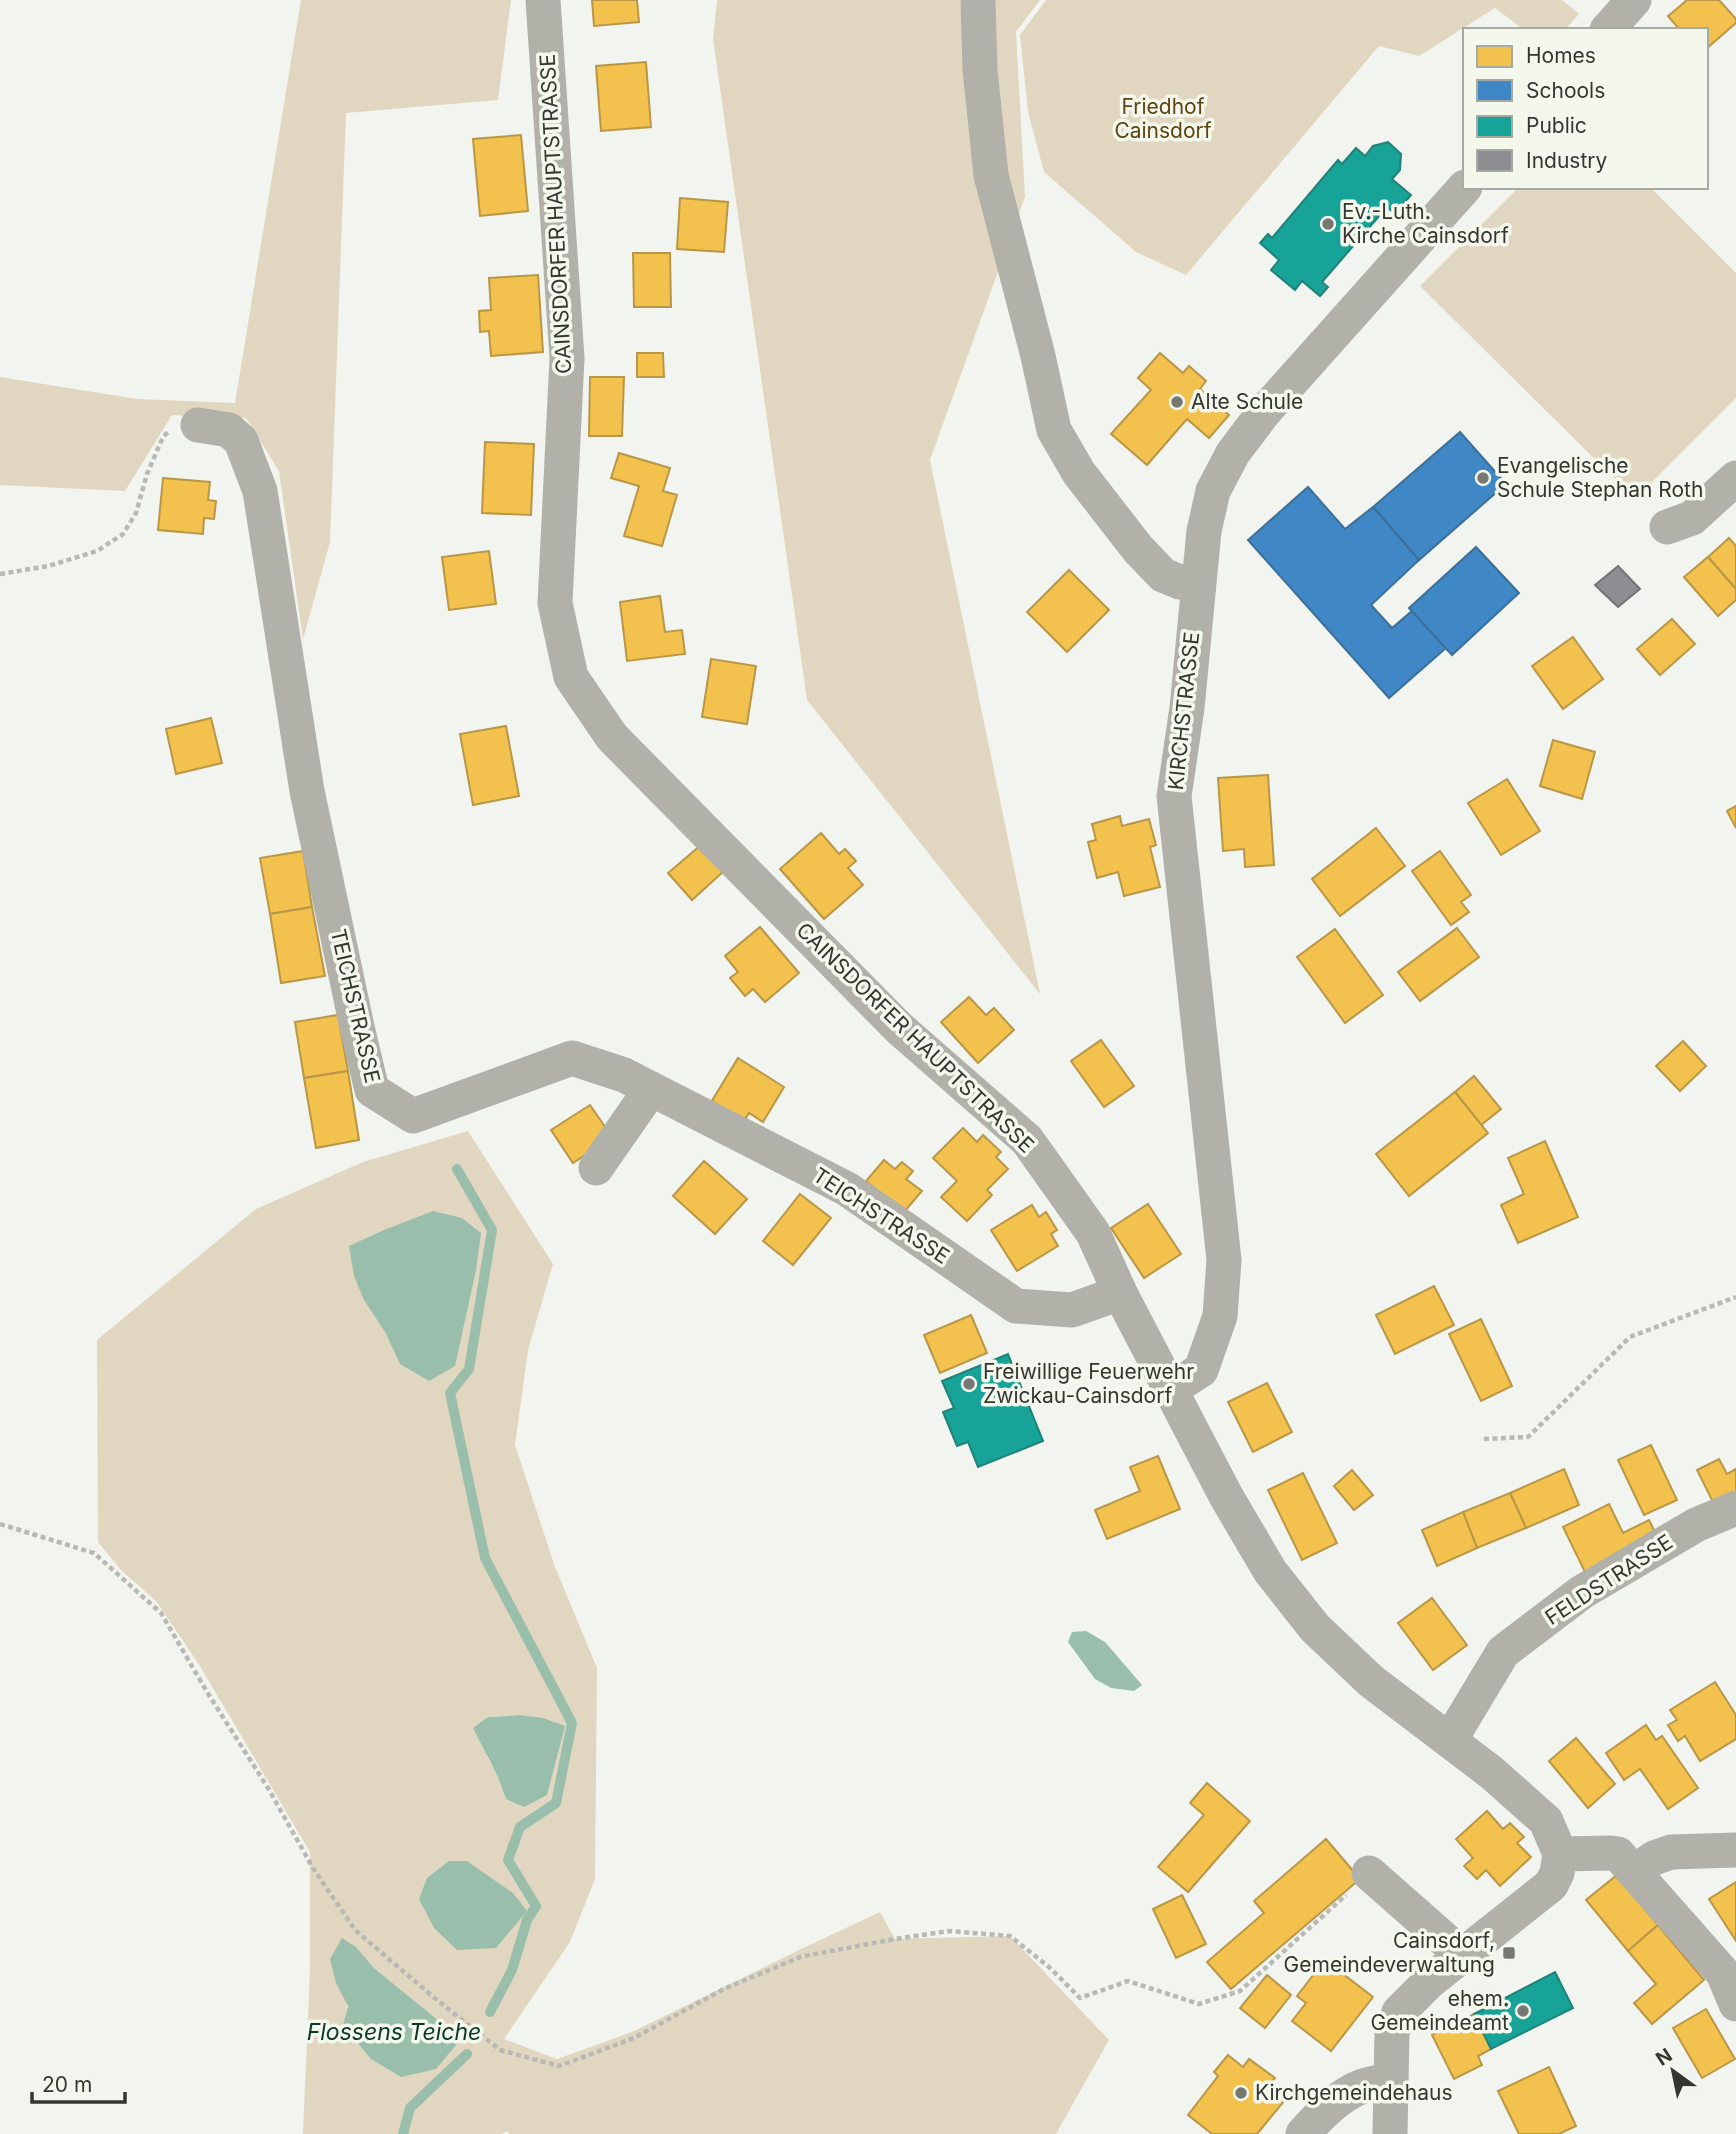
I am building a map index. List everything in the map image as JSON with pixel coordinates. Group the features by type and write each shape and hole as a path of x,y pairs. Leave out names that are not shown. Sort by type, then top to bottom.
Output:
{"street":[{"name":"CAINSDORFER HAUPTSTRASSE","path":"543,0 568,358 555,603 571,677 612,737 899,1028 1027,1140 1093,1233 1120,1293 1170,1390 1226,1496 1270,1571 1315,1628 1371,1681 1492,1773 1546,1821 1560,1854"},
{"path":"978,0 980,70 991,175 1038,356 1054,430 1079,473 1163,575 1198,585"},
{"path":"1609,28 1634,0"},
{"name":"KIRCHSTRASSE","path":"1170,1390 1201,1370 1220,1316 1224,1260 1174,796 1187,708 1204,531 1213,491 1233,453 1264,412 1463,189"},
{"name":"TEICHSTRASSE","path":"198,425 229,430 241,441 260,491 307,791 372,1090 412,1116 572,1058 624,1075 847,1189 1016,1306 1072,1310 1120,1293"},
{"path":"1667,527 1692,517 1736,478"},
{"path":"596,1168 652,1089"},
{"name":"FELDSTRASSE","path":"1450,1741 1503,1652 1596,1584 1696,1525 1736,1508"},
{"path":"1634,1872 1654,1858 1671,1852 1736,1850"},
{"path":"1390,2134 1392,2033 1399,2012 1461,1954 1551,1885 1557,1873 1560,1854 1618,1854 1723,1973 1736,2004"},
{"path":"1369,1872 1461,1954"},
{"path":"1303,2134 1318,2117 1344,2096 1362,2087 1390,2080"}],"path":[{"path":"0,574 48,566 97,551 123,534 135,513 147,474 163,437 179,421 198,425"},
{"path":"1484,1439 1528,1437 1630,1337 1736,1297"},
{"path":"0,1524 94,1553 161,1613 268,1788 313,1868 355,1930 500,2050 559,2066 634,2038 724,1989 800,1957 949,1931 1010,1936 1049,1967 1080,1998 1128,1981 1199,2004 1240,1991 1318,1922 1369,1872"}],"green space":[{"path":"301,0 511,0 498,100 346,113 330,542 303,639 279,471 246,418 172,415 125,491 0,485 0,377 137,399 235,403"},
{"path":"717,0 1040,0 1016,32 1025,197 930,460 1040,994 807,700 713,39"},
{"name":"Friedhof Cainsdorf","path":"1046,0 1562,0 1579,14 1567,28 1521,28 1495,8 1419,56 1379,46 1186,275 1136,252 1044,172 1028,112 1020,35"},
{"path":"1517,189 1652,189 1736,273 1736,398 1635,499 1420,286"},
{"path":"468,1131 553,1264 528,1350 515,1445 555,1567 597,1668 595,1879 570,1942 504,2039 557,2059 632,2032 880,1912 895,1939 1010,1936 1109,2040 1056,2134 509,2134 508,2131 501,2134 303,2134 310,1969 310,1852 198,1663 156,1601 122,1571 98,1542 97,1340 256,1209 363,1162","holes":["476,1271 455,1365 400,1364 385,1332","519,1715 543,1718 506,1799 487,1757 488,1717","356,1947 374,1968 461,2040 344,2025"]}],"water":[{"path":"433,1211 462,1218 481,1233 476,1271 455,1366 429,1381 400,1364 385,1332 364,1300 354,1276 349,1246"},
{"path":"1086,1631 1105,1642 1142,1685 1134,1691 1111,1688 1095,1679 1068,1642 1072,1632"},
{"path":"520,1715 543,1718 565,1726 547,1795 524,1807 506,1799 473,1728 488,1717"},
{"path":"449,1861 467,1861 513,1893 527,1911 496,1948 457,1950 434,1928 419,1899 427,1878"},
{"name":"Flossens Teiche","path":"342,1938 356,1947 374,1968 461,2039 436,2069 401,2077 371,2059 343,2025 348,2006 336,1983 330,1959"}],"building: Homes":[{"path":"592,0 637,0 639,22 594,26"},
{"path":"1687,0 1719,0 1736,19 1736,23 1708,47 1708,28 1678,28 1668,16"},
{"path":"646,62 651,127 601,131 596,66"},
{"path":"521,135 528,211 480,216 473,139"},
{"path":"680,198 728,202 724,252 677,249"},
{"path":"633,253 670,253 671,307 634,307"},
{"path":"538,275 543,352 491,356 489,331 480,332 479,311 491,310 489,278"},
{"path":"637,353 663,353 664,377 637,377"},
{"name":"Alte Schule","path":"1160,353 1183,373 1189,366 1206,381 1200,389 1229,415 1209,438 1187,419 1147,465 1111,434 1151,390 1138,378"},
{"path":"590,377 624,377 622,436 589,436"},
{"path":"485,442 534,444 531,515 482,513"},
{"path":"619,453 670,468 663,491 677,495 662,546 624,536 639,486 611,478"},
{"path":"163,478 210,482 208,500 216,501 214,519 204,518 203,534 158,530"},
{"path":"1729,538 1736,546 1736,589 1708,557"},
{"path":"489,551 496,604 449,610 442,557"},
{"path":"1708,557 1736,589 1736,600 1718,616 1684,577"},
{"path":"1069,570 1109,610 1067,652 1027,612"},
{"path":"660,596 665,632 682,630 685,654 627,661 620,602"},
{"path":"1672,619 1695,644 1660,675 1637,649"},
{"path":"1573,637 1603,679 1563,709 1532,666"},
{"path":"711,659 756,666 747,724 702,717"},
{"path":"211,718 222,763 176,774 166,729"},
{"path":"506,726 519,796 473,805 460,734"},
{"path":"1553,740 1595,752 1582,799 1540,786"},
{"path":"1268,775 1274,865 1245,867 1244,849 1223,851 1218,778"},
{"path":"1507,779 1540,831 1501,855 1468,803"},
{"path":"1736,806 1736,828 1727,811"},
{"path":"1120,816 1122,826 1149,819 1156,845 1150,847 1160,887 1124,896 1118,872 1097,878 1088,842 1096,840 1092,824"},
{"path":"1376,828 1405,866 1340,916 1312,879"},
{"path":"821,833 839,854 845,849 856,861 848,868 863,885 824,919 780,869"},
{"path":"701,845 724,871 692,900 668,873"},
{"path":"303,851 312,907 270,914 260,858"},
{"path":"1440,851 1471,895 1461,902 1469,912 1451,925 1412,871"},
{"path":"312,907 325,976 281,983 270,914"},
{"path":"760,927 799,973 765,1002 753,989 745,996 730,978 738,972 725,956"},
{"path":"1457,928 1479,957 1420,1001 1398,972"},
{"path":"1335,929 1383,995 1345,1023 1297,957"},
{"path":"969,997 986,1015 994,1008 1014,1030 978,1063 941,1022"},
{"path":"338,1015 348,1071 304,1078 295,1022"},
{"path":"1101,1040 1134,1086 1104,1107 1071,1061"},
{"path":"1683,1041 1706,1066 1680,1091 1656,1066"},
{"path":"738,1058 784,1087 763,1122 749,1113 742,1124 710,1104"},
{"path":"348,1071 359,1140 316,1148 304,1078"},
{"path":"1474,1076 1501,1109 1481,1125 1455,1092"},
{"path":"1455,1092 1488,1133 1409,1196 1376,1154"},
{"path":"590,1105 612,1137 573,1163 551,1130"},
{"path":"963,1128 977,1142 983,1135 1001,1152 996,1157 1008,1169 987,1190 992,1195 967,1221 941,1197 957,1181 933,1158"},
{"path":"1545,1141 1578,1217 1518,1243 1501,1205 1524,1194 1508,1158"},
{"path":"884,1160 895,1169 902,1162 913,1171 906,1179 922,1191 904,1212 866,1181"},
{"path":"704,1161 747,1199 715,1234 673,1196"},
{"path":"800,1194 831,1218 793,1265 763,1241"},
{"path":"1148,1204 1181,1254 1144,1278 1111,1228"},
{"path":"1032,1205 1039,1217 1046,1212 1057,1230 1051,1234 1058,1246 1017,1271 991,1230"},
{"path":"1434,1286 1454,1325 1395,1354 1376,1315"},
{"path":"971,1315 987,1353 940,1373 924,1335"},
{"path":"1481,1319 1512,1386 1481,1401 1449,1334"},
{"path":"1267,1383 1292,1432 1253,1452 1228,1402"},
{"path":"1651,1445 1677,1500 1644,1515 1618,1460"},
{"path":"1158,1456 1180,1509 1107,1539 1095,1510 1140,1491 1130,1467"},
{"path":"1719,1459 1727,1474 1736,1469 1736,1498 1716,1508 1697,1470"},
{"path":"1564,1469 1579,1505 1526,1528 1510,1493"},
{"path":"1352,1470 1373,1495 1354,1510 1334,1486"},
{"path":"1303,1473 1337,1543 1302,1560 1268,1490"},
{"path":"1510,1493 1526,1528 1477,1548 1463,1512"},
{"path":"1609,1504 1623,1533 1649,1520 1657,1536 1585,1572 1563,1527"},
{"path":"1463,1512 1477,1548 1437,1566 1422,1530"},
{"path":"1432,1598 1467,1645 1433,1670 1398,1623"},
{"path":"1715,1682 1736,1715 1736,1739 1700,1761 1685,1736 1678,1741 1668,1725 1677,1720 1670,1710"},
{"path":"1646,1725 1656,1740 1662,1736 1698,1788 1668,1809 1640,1769 1624,1780 1606,1753"},
{"path":"1576,1738 1615,1784 1588,1808 1549,1761"},
{"path":"1207,1783 1250,1821 1188,1892 1158,1867 1204,1815 1190,1803"},
{"path":"1487,1811 1503,1829 1510,1823 1524,1837 1517,1843 1531,1857 1500,1886 1486,1870 1477,1879 1464,1866 1473,1858 1456,1839"},
{"path":"1326,1839 1360,1879 1231,1989 1207,1962 1264,1913 1254,1901"},
{"path":"1617,1875 1658,1925 1628,1951 1586,1900"},
{"path":"1736,1882 1736,1941 1709,1899"},
{"path":"1182,1895 1206,1944 1176,1958 1153,1909"},
{"path":"1658,1925 1704,1980 1652,2024 1634,2003 1656,1984 1628,1951"},
{"path":"1325,1960 1373,1997 1331,2051 1292,2021 1306,2003 1297,1996"},
{"path":"1267,1975 1291,1995 1265,2028 1240,2008"},
{"path":"1706,2009 1735,2059 1702,2078 1673,2028"},
{"path":"1474,2014 1491,2049 1478,2056 1482,2065 1454,2079 1432,2035"},
{"name":"Kirchgemeindehaus","path":"1228,2055 1243,2067 1249,2059 1275,2078 1268,2086 1285,2100 1257,2134 1212,2134 1188,2115 1218,2076 1214,2072"},
{"path":"1549,2067 1576,2126 1559,2134 1519,2134 1498,2091"}],"building: Schools":[{"path":"1460,432 1506,484 1419,560 1373,507"},
{"path":"1308,487 1345,529 1373,507 1419,560 1371,605 1392,628 1412,611 1446,648 1389,698 1248,540"},
{"path":"1476,547 1519,593 1452,655 1409,608"}],"building: Public":[{"name":"Ev.-Luth. Kirche Cainsdorf","path":"1388,142 1401,154 1400,170 1392,179 1411,195 1395,214 1387,207 1322,282 1328,287 1320,296 1302,281 1295,290 1271,270 1279,260 1260,243 1268,234 1272,238 1338,160 1342,164 1356,148 1365,156 1373,146"},
{"path":"1008,1354 1043,1441 978,1467 968,1442 957,1446 943,1412 954,1408 942,1381"},
{"name":"ehem. Gemeindeamt","path":"1555,1972 1573,2008 1491,2049 1474,2014"}],"building: Industry":[{"path":"1618,566 1640,589 1618,607 1595,585"}],"waterway":[{"path":"457,1169 492,1230 469,1369 450,1393 485,1558 572,1723 556,1803 520,1827 508,1860 536,1906 527,1920 512,1970 490,2012"},
{"path":"403,2134 410,2108 467,2054"}],"place":[{"name":"Ev.-Luth. Kirche Cainsdorf","path":"1328,224"},
{"name":"Alte Schule","path":"1177,402"},
{"name":"Evangelische Schule Stephan Roth","path":"1483,478"},
{"name":"Freiwillige Feuerwehr Zwickau-Cainsdorf","path":"969,1384"},
{"name":"Cainsdorf, Gemeindeverwaltung","path":"1509,1953"},
{"name":"ehem. Gemeindeamt","path":"1523,2011"},
{"name":"Kirchgemeindehaus","path":"1241,2093"}]}
